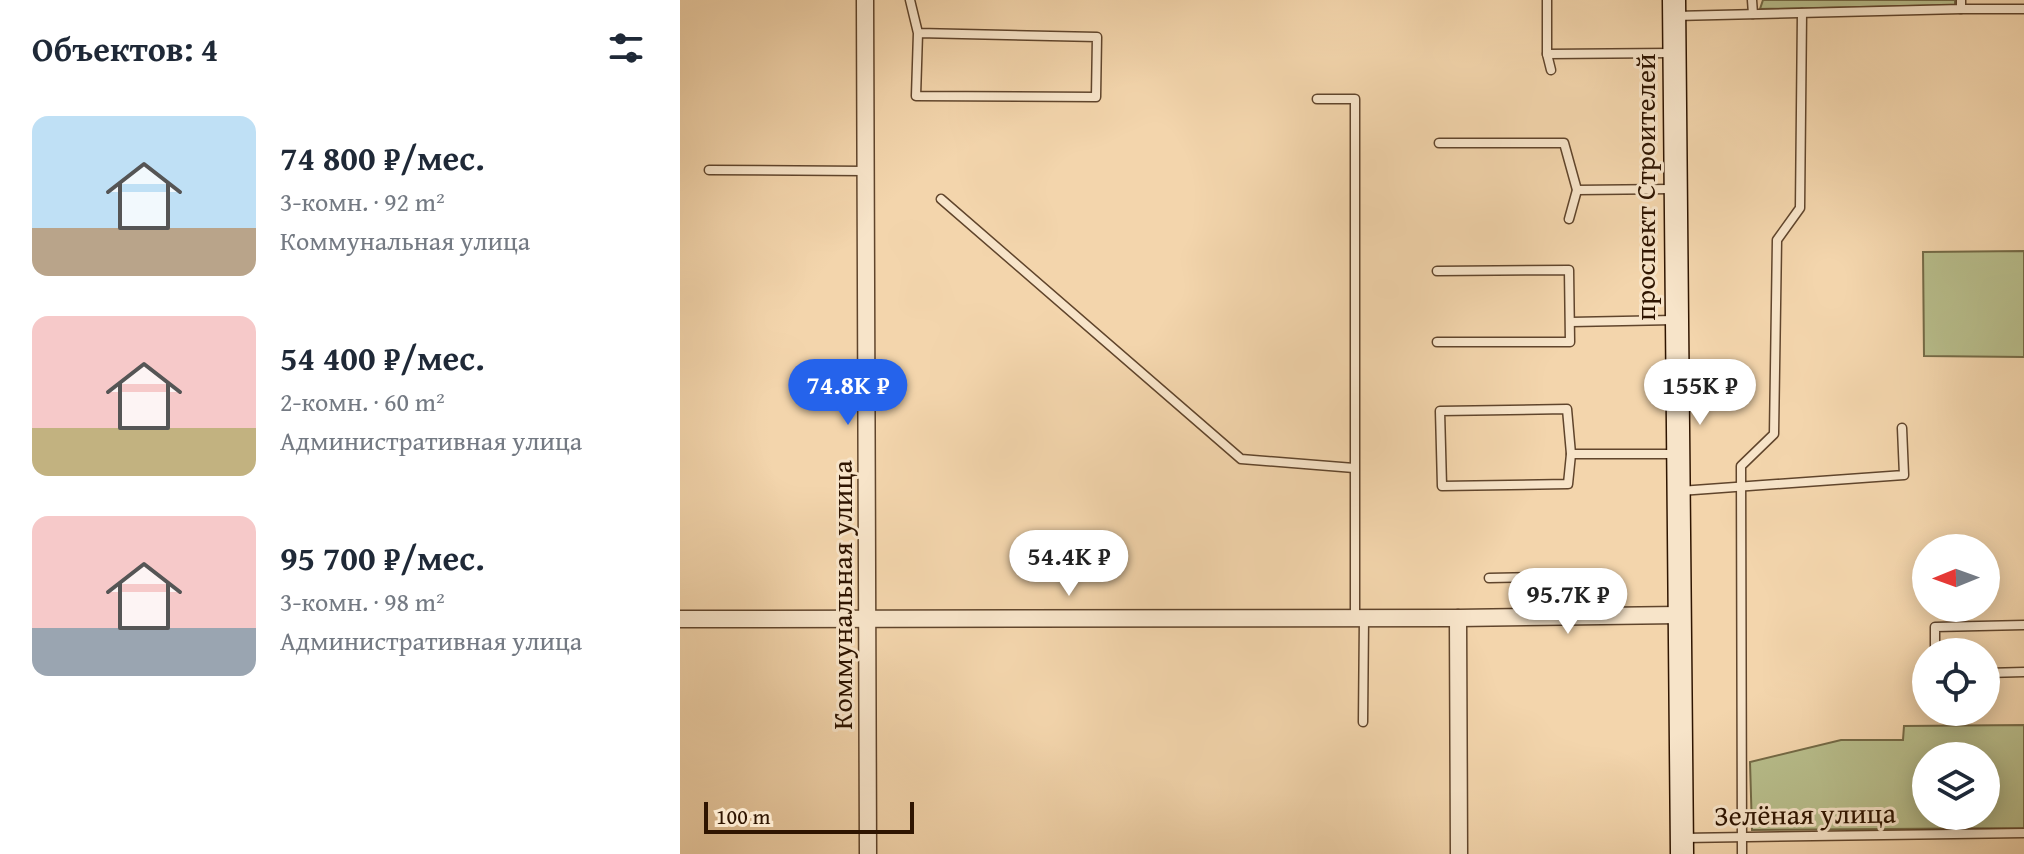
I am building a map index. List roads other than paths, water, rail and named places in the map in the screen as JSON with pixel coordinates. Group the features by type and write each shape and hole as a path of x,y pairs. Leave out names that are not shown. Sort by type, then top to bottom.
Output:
{"street":[{"name":"Коммунальная улица","path":"865,0 868,854"},
{"name":"проспект Строителей","path":"1674,8 1682,846"},
{"path":"680,619 1679,615"},
{"path":"1458,618 1459,854"}],"lane":[{"path":"910,0 918,33 916,96 1096,97 1097,37 918,33"},
{"path":"1547,0 1547,54 1551,70"},
{"path":"1752,0 1753,14"},
{"path":"1674,8 1753,14 1961,4 2024,9"},
{"path":"1742,854 1741,466 1774,434 1777,240 1800,208 1802,13"},
{"path":"1547,54 1674,53"},
{"path":"1317,99 1355,99 1354,468 1363,722"},
{"path":"1439,143 1564,143 1577,190 1569,219"},
{"path":"709,170 866,171"},
{"path":"1577,190 1674,189"},
{"path":"941,199 1241,459 1354,468"},
{"path":"1437,271 1569,270 1571,322 1570,342 1437,342"},
{"path":"1571,322 1676,320"},
{"path":"1567,409 1571,454 1568,484 1442,486 1440,411 1567,409"},
{"path":"1679,491 1741,489 1904,475 1902,428"},
{"path":"1571,454 1677,454"},
{"path":"1489,578 1578,576 1580,616"},
{"path":"1935,638 1935,627 2024,625"},
{"path":"2000,673 2024,672"},
{"name":"Зелёная улица","path":"1682,846 1742,836 2024,833"}]}
